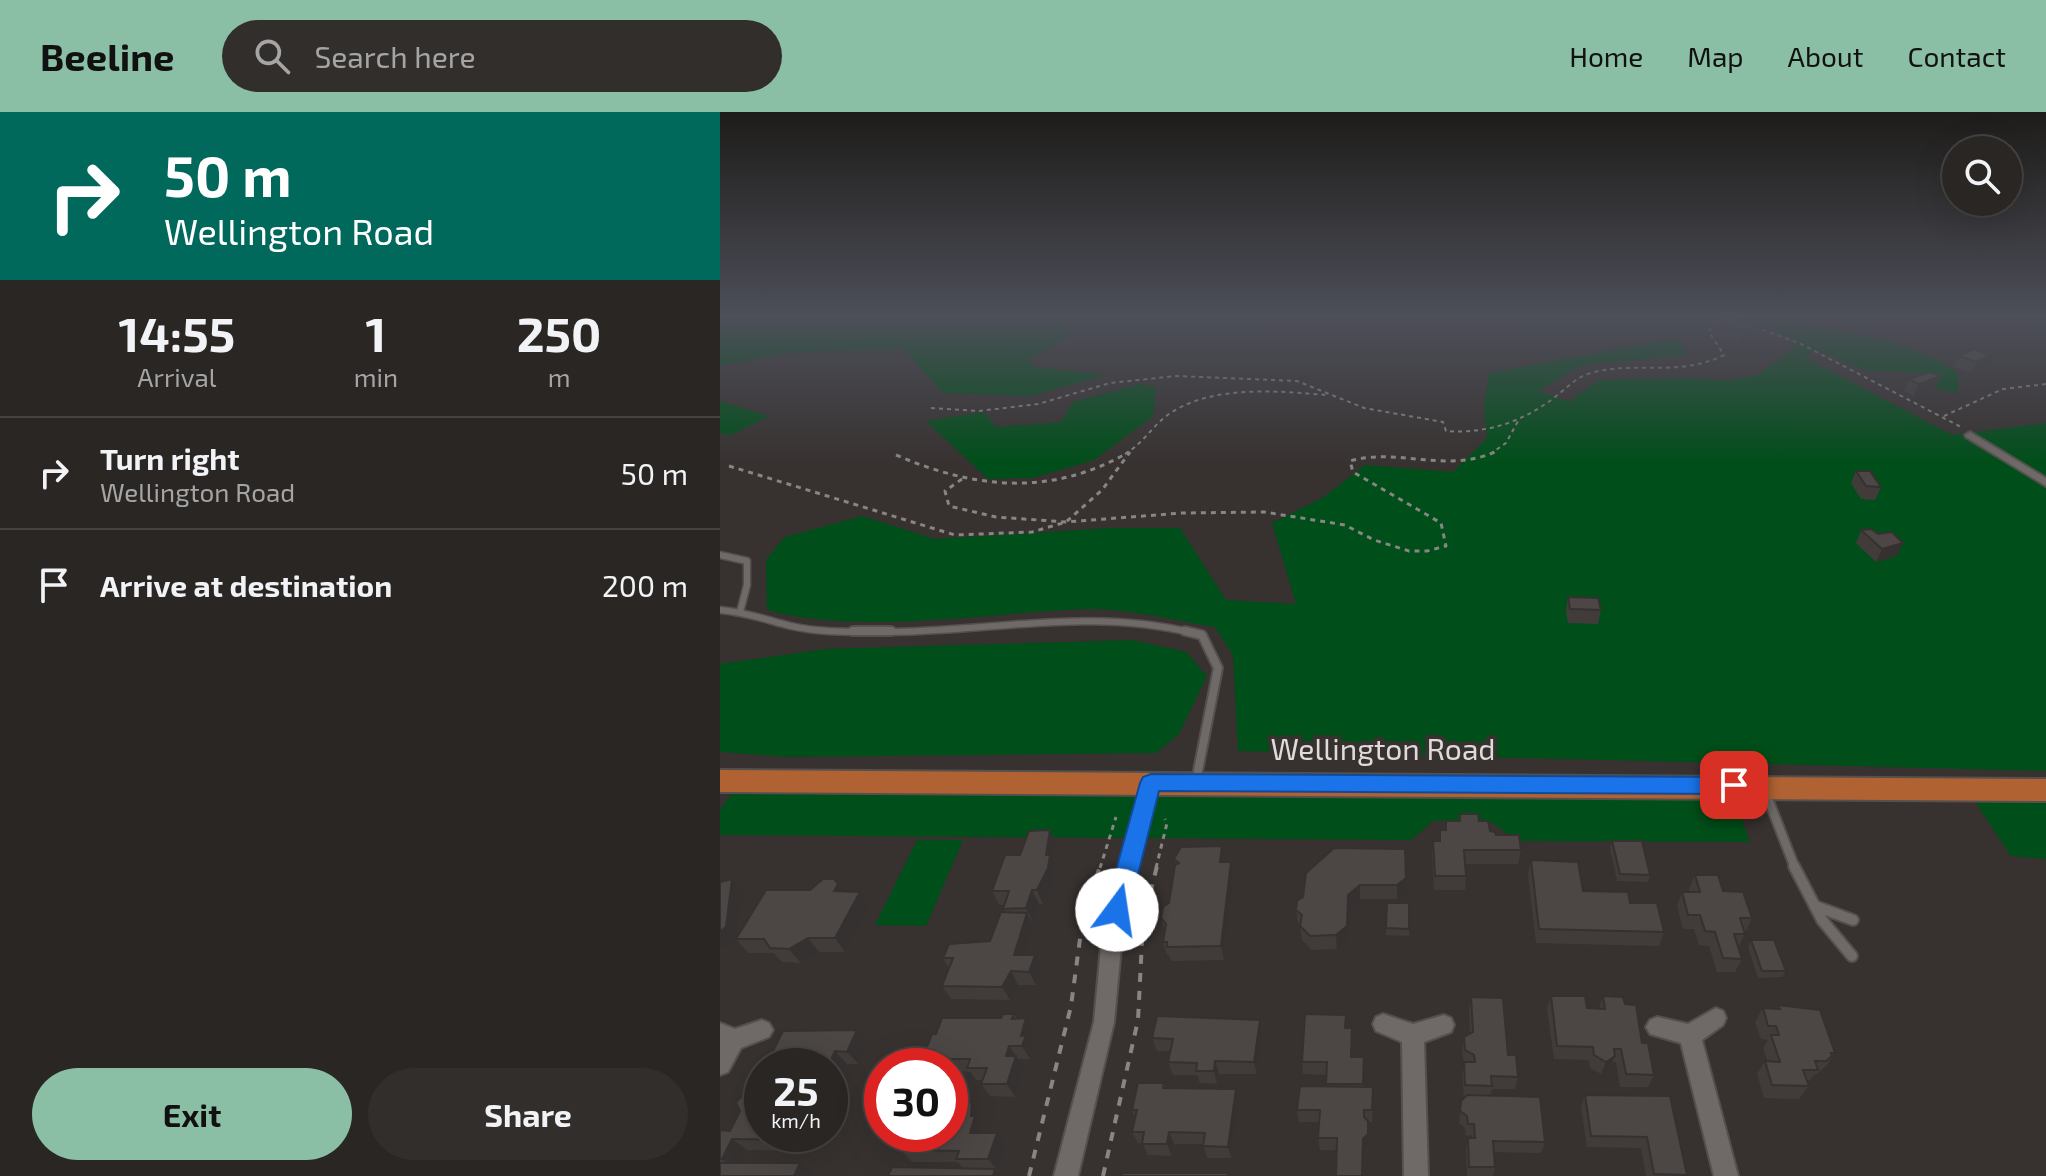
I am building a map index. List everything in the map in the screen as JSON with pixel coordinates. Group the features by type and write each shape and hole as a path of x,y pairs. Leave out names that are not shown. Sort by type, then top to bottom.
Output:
{"main road":[{"name":"Wellington Road","path":"720,781 2046,790"}],"street":[{"path":"1970,435 2046,483"},
{"path":"1066,1176 1104,1022 1113,926 1151,783"},
{"path":"1657,1027 1690,1035 1716,1018"},
{"path":"1383,1024 1413,1035 1444,1025"},
{"path":"720,1064 727,1036 762,1030"},
{"path":"1413,1035 1416,1176"},
{"path":"1690,1035 1726,1176"}],"lane":[{"path":"720,555 747,561 747,585 740,612"},
{"path":"720,610 740,612 795,627 872,632 1041,621 1162,625 1202,635 1218,668 1196,783"},
{"path":"1762,786 1813,905 1838,943 1852,956"},
{"path":"1813,905 1853,920"}],"path":[{"path":"931,408 979,411 1038,404 1110,383 1176,376 1297,381 1364,408 1443,422 1446,431 1472,434 1519,419 1557,396 1570,382 1593,372 1705,366"},
{"path":"1844,366 1943,416 1970,435"},
{"path":"1943,416 2003,389 2046,384"},
{"path":"896,455 938,474 982,484 1032,484 1102,466 1132,449 1179,408 1260,390 1334,396"},
{"path":"962,479 945,491 949,506 996,517 1066,522 1182,513 1264,512 1345,525 1374,540 1409,551 1427,551 1446,546 1441,523 1353,472 1350,461 1364,455 1454,465 1499,452 1512,437 1519,419"},
{"path":"729,466 955,535 1032,532 1066,522 1102,490 1132,449"},
{"path":"1029,1176 1071,1006 1082,924 1116,817"},
{"path":"1103,1176 1138,1020 1143,922 1167,823 1165,819"}],"green space":[{"path":"918,366 1034,366 1106,375 1030,396 943,393"},
{"path":"1528,366 1582,366 1538,391 1569,402 1599,380 1691,378 1725,381 1759,374 1770,366 1820,366 1952,435 2046,423 2046,771 1238,751 1233,655 1215,627 1103,609 884,622 803,618 767,610 766,560 785,537 862,516 935,539 1109,528 1180,528 1226,600 1296,604 1272,523 1324,497 1365,465 1453,472 1487,438 1484,404 1489,373"},
{"path":"1854,366 1946,366 1958,373 1958,393 1937,389 1930,374 1864,370"},
{"path":"1140,384 1156,387 1153,416 1094,460 1032,478 988,479 926,421 983,412 996,427 1061,422 1073,402"},
{"path":"720,401 769,416 731,435 720,433"},
{"path":"1133,640 1186,652 1207,676 1179,734 1156,753 789,757 720,752 720,664 826,649"},
{"path":"741,781 1731,787 1750,842 1518,841 1489,821 1433,821 1411,840 720,835 720,810"},
{"path":"1966,788 2046,790 2046,859 2011,856"},
{"path":"917,840 963,840 926,926 875,925"}],"building":[{"path":"1930,372 1941,376 1919,384 1909,379"},
{"path":"1856,471 1870,471 1881,487 1866,486"},
{"path":"1871,529 1878,534 1892,532 1903,543 1882,549 1861,530"},
{"path":"1568,597 1598,598 1601,610 1570,609"},
{"path":"1460,814 1478,814 1479,821 1488,821 1490,831 1496,835 1519,835 1521,850 1464,850 1466,876 1435,876 1433,841 1440,841 1440,830 1446,830 1446,821 1460,821"},
{"path":"1050,830 1046,855 1050,855 1048,868 1037,890 1032,890 1026,908 1003,909 1009,891 992,891 1005,855 1020,855 1029,831"},
{"path":"1612,841 1642,841 1650,875 1620,874"},
{"path":"1222,846 1220,862 1231,862 1221,946 1167,947 1167,942 1163,942 1166,924 1161,918 1163,907 1169,903 1175,865 1179,863 1174,859 1181,847"},
{"path":"1334,848 1405,849 1406,878 1397,885 1360,885 1348,895 1347,926 1336,935 1310,936 1300,926 1302,915 1296,910 1297,901 1303,897 1306,873"},
{"path":"1531,860 1578,862 1583,891 1628,892 1630,903 1657,903 1664,932 1539,929"},
{"path":"1695,875 1718,875 1723,891 1743,892 1752,918 1740,918 1745,934 1734,934 1742,959 1723,958 1715,932 1705,931 1700,915 1688,915 1682,892 1700,892"},
{"path":"732,879 726,927 720,932 720,882"},
{"path":"823,879 834,879 838,884 834,891 860,892 835,938 808,938 789,949 770,948 764,939 736,939 766,890 810,890"},
{"path":"1387,903 1409,903 1409,929 1386,928"},
{"path":"1001,912 1027,913 1014,955 1035,955 1029,972 1011,971 1002,987 942,986 953,958 943,958 949,944 990,941"},
{"path":"1751,940 1774,940 1786,971 1762,971"},
{"path":"1551,996 1585,996 1587,1008 1605,1009 1603,996 1623,997 1625,1004 1636,1005 1642,1043 1648,1043 1654,1075 1626,1074 1621,1049 1614,1049 1615,1056 1606,1062 1594,1055 1593,1047 1557,1046"},
{"path":"1471,997 1503,998 1508,1055 1516,1055 1518,1077 1491,1076 1492,1086 1465,1085 1464,1062 1475,1062 1474,1055 1465,1050 1464,1037 1473,1032"},
{"path":"1778,1005 1820,1010 1835,1053 1831,1053 1832,1056 1826,1061 1815,1061 1818,1070 1803,1070 1809,1086 1772,1085 1765,1061 1780,1062 1771,1035 1779,1035 1776,1026 1768,1026 1763,1008 1780,1009"},
{"path":"1003,1014 1014,1014 1012,1019 1026,1018 1021,1036 1026,1035 1022,1046 1009,1046 1006,1056 1016,1056 1007,1084 981,1084 987,1068 968,1068 968,1048 926,1048 942,1018 1001,1018"},
{"path":"1305,1014 1346,1015 1345,1028 1352,1028 1351,1057 1364,1057 1363,1084 1326,1084 1327,1062 1302,1062"},
{"path":"1157,1016 1260,1020 1254,1062 1215,1061 1214,1071 1196,1071 1197,1063 1168,1062 1173,1039 1152,1038"},
{"path":"857,1030 848,1050 774,1048 783,1031"},
{"path":"1138,1083 1164,1083 1163,1088 1236,1089 1228,1147 1203,1146 1205,1133 1169,1132 1167,1144 1142,1144 1144,1132 1132,1132 1137,1110 1132,1110"},
{"path":"1300,1086 1373,1087 1372,1110 1364,1110 1368,1134 1363,1139 1362,1176 1336,1176 1337,1138 1318,1138 1320,1110 1297,1110"},
{"path":"744,1094 744,1139 732,1139 720,1159 720,1130 730,1131 740,1111 736,1102"},
{"path":"1467,1095 1540,1097 1545,1142 1493,1141 1495,1167 1469,1167 1468,1138 1475,1138 1474,1124 1468,1124 1467,1116 1460,1111 1461,1101"},
{"path":"1585,1095 1670,1096 1687,1175 1654,1174 1647,1137 1591,1136"},
{"path":"968,1102 972,1102 971,1116 975,1116 970,1133 997,1133 988,1159 956,1159 959,1152 968,1152"},
{"path":"720,1163 800,1163 794,1176 720,1176"},
{"path":"892,1167 995,1169 993,1176 888,1176"},
{"path":"1122,1173 1228,1173 1228,1176 1122,1176"}],"route":[{"path":"1117,910 1151,783 1734,785"}]}
